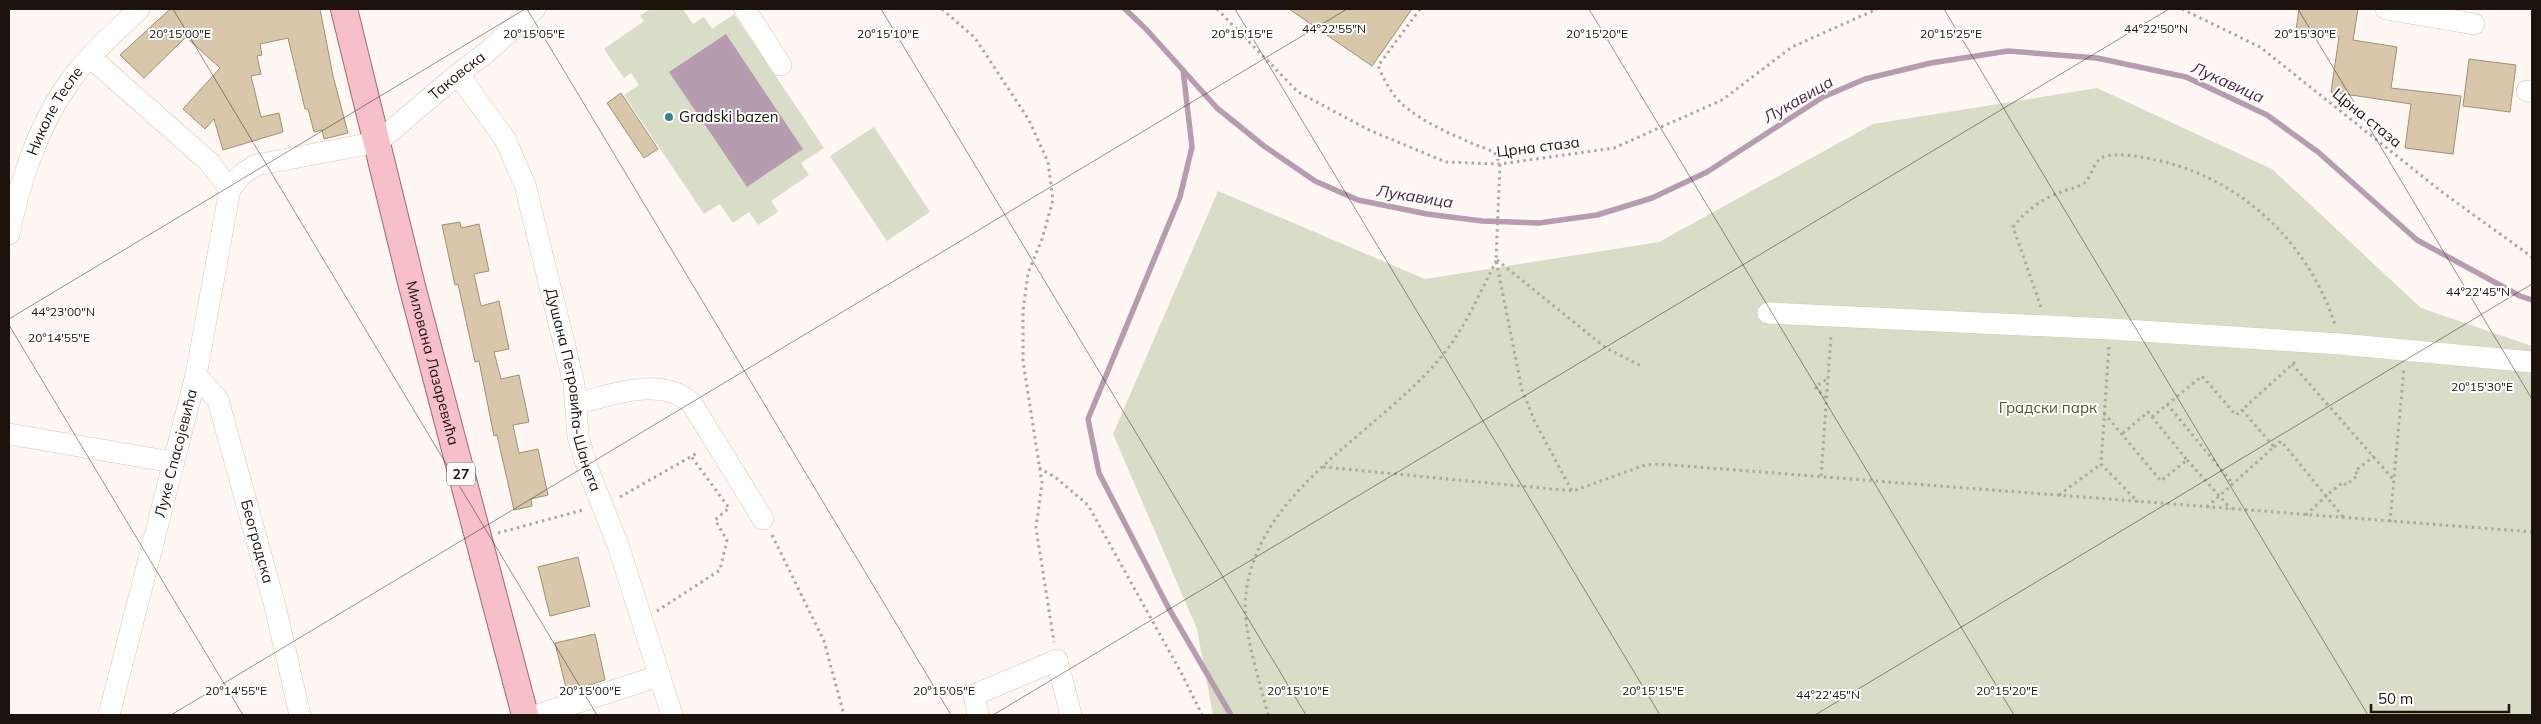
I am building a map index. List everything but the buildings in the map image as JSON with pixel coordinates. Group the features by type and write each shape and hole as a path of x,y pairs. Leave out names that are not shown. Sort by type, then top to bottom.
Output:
{"main road":[{"name":"Милована Лазаревића","path":"344,9 417,305 525,715"}],"street":[{"name":"Николе Тесле","path":"9,234 17,194 54,107 68,83 90,57 139,9"},
{"name":"Таковска","path":"378,142 487,52 535,9"},
{"path":"745,9 781,65"},
{"path":"2386,9 2474,24"},
{"path":"90,57 209,162 230,189 241,175 256,165 378,142"},
{"name":"Душана Петровића-Шанета","path":"458,74 505,139 525,185 574,384 578,436 587,467 618,545 672,715"},
{"name":"Луке Спасојевића","path":"109,715 172,462 196,375 230,189"},
{"path":"1768,313 2110,329 2340,344 2532,362"},
{"name":"Београдска","path":"196,375 218,400 276,606 300,715"},
{"path":"576,404 645,389 666,390 682,395 692,404 763,519"},
{"path":"187,405 200,396 218,400"},
{"path":"9,434 172,462"},
{"path":"978,715 974,695 1057,660 1071,715"},
{"path":"538,715 659,676"}],"path":[{"path":"942,9 980,46 1029,120 1048,162 1053,200 1042,239 1028,273 1023,319 1023,362 1042,483 1036,528 1041,570 1057,660"},
{"name":"Црна стаза","path":"1217,9 1298,92 1368,130 1446,162 1500,164 1614,148 1722,100 1792,47 1877,9"},
{"path":"1420,9 1378,66 1386,83 1400,102 1461,139 1494,152 1500,164 1496,260 1522,390 1535,422 1573,491"},
{"name":"Црна стаза","path":"2182,9 2260,47 2442,192 2532,257"},
{"path":"2048,327 2013,227 2042,201 2085,182 2100,159 2109,156 2129,156 2169,163 2192,170 2214,180 2264,214 2287,237 2304,260 2323,295 2340,344"},
{"path":"1496,260 1606,348 1643,367"},
{"path":"1268,715 1245,616 1246,593 1252,564 1266,533 1284,507 1323,467 1400,401 1443,355 1470,312 1496,260"},
{"path":"1821,476 1833,316"},
{"path":"2110,329 2101,464 2138,502"},
{"path":"2152,417 2202,376 2236,415 2314,343"},
{"path":"2390,522 2406,350"},
{"path":"2292,364 2394,480"},
{"path":"1827,398 1816,387 1828,378"},
{"path":"2167,404 2233,484"},
{"path":"2242,410 2274,447"},
{"path":"2122,434 2148,412 2187,460 2231,509"},
{"path":"2104,413 2161,482 2187,460"},
{"path":"2207,507 2281,441 2345,518"},
{"path":"653,614 720,570 727,540 715,520 729,508 691,456"},
{"path":"2305,515 2344,482 2346,485 2358,475 2355,472 2374,456"},
{"path":"1323,467 1573,491 1652,464 2532,532"},
{"path":"2059,496 2101,464"},
{"path":"1039,468 1055,477 1088,505 1183,676 1202,715"},
{"path":"763,519 824,641 844,715"}],"green space":[{"name":"Gradski bazen","path":"650,9 683,9 693,24 704,17 712,29 734,14 824,148 801,163 809,175 771,201 778,212 758,225 749,212 733,223 720,204 704,214 624,95 639,85 631,73 624,78 604,49 644,21 640,16"},
{"name":"Градски парк","path":"2097,88 2272,169 2421,308 2532,346 2532,715 1213,715 1197,629 1113,434 1218,191 1425,279 1659,242 1873,124"},
{"path":"874,127 930,212 887,241 830,156"}],"shaded area":[{"path":"726,34 803,149 747,187 669,72"}],"waterway":[{"name":"Лукавица","path":"1125,9 1146,29 1217,108 1264,146 1315,181 1358,200 1427,214 1482,221 1539,223 1597,215 1652,198 1707,172 1823,97 1865,79 1931,63 2008,51 2097,58 2186,77 2267,115 2318,152 2417,240 2520,296 2532,300"},
{"path":"1183,70 1192,147 1180,197 1088,419 1099,473 1168,607 1231,715"}],"place":[{"name":"Gradski bazen","path":"669,117"}]}
